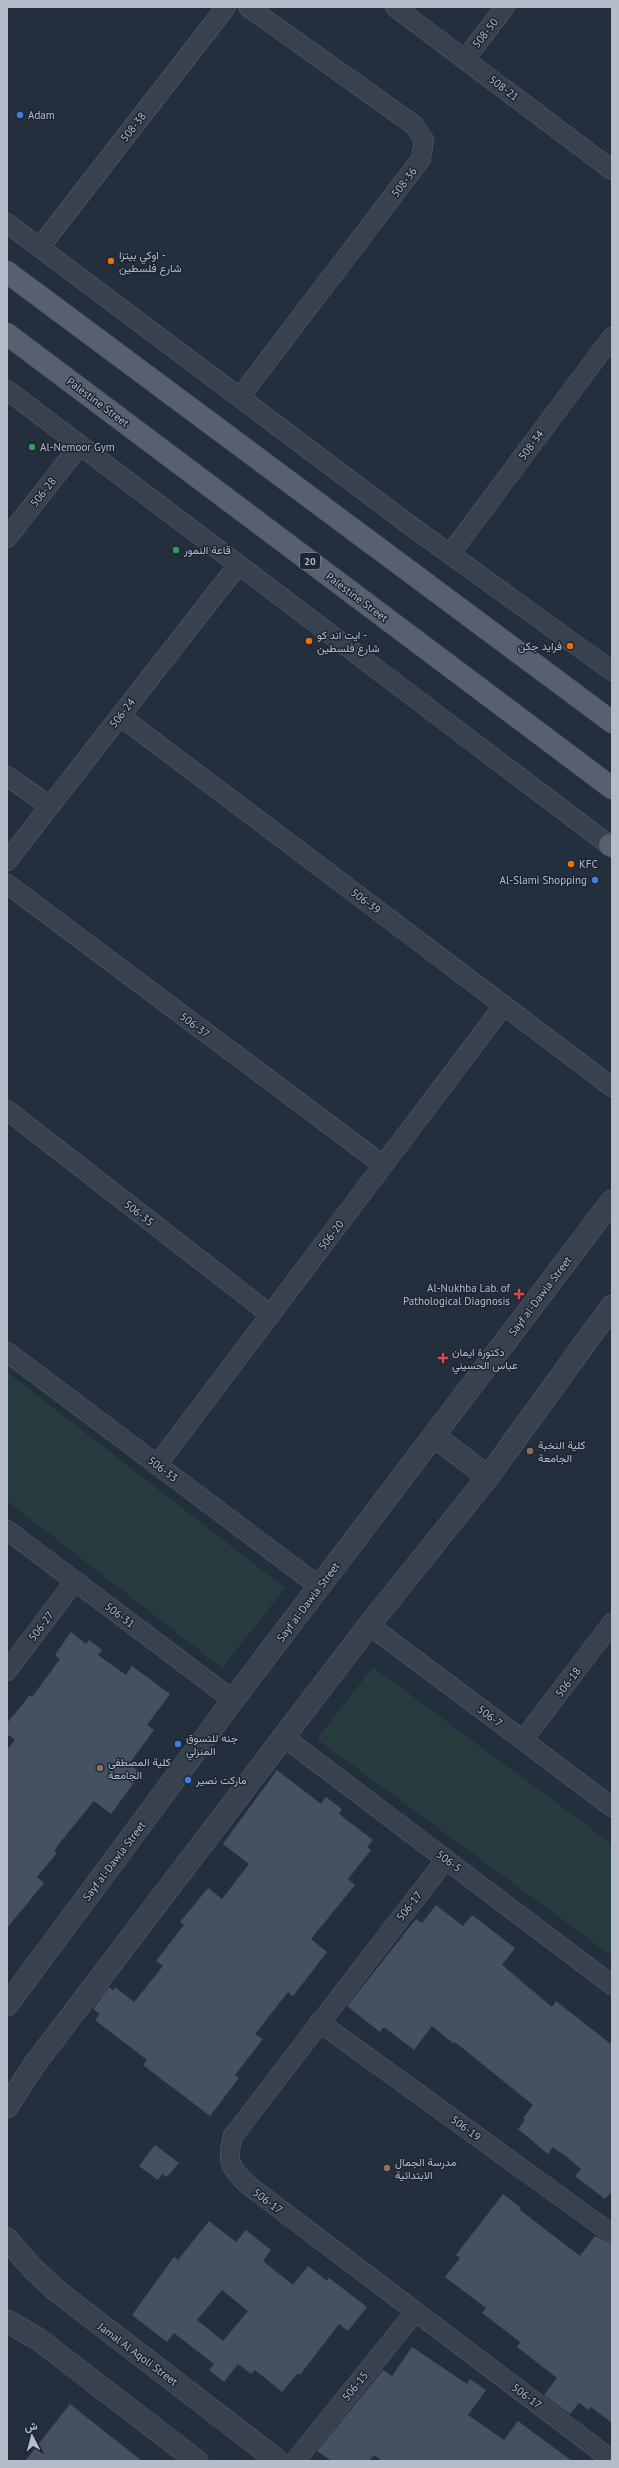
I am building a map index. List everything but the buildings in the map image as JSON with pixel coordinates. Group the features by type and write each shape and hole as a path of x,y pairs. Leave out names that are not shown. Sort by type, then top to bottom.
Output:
{"main road":[{"path":"7,272 612,722"},
{"name":"Palestine Street","path":"7,334 612,788"}],"street":[{"name":"508-38","path":"40,247 226,7"},
{"name":"508-36","path":"240,397 421,159 424,140 414,124 248,7"},
{"name":"508-21","path":"395,7 612,170"},
{"name":"508-50","path":"465,59 505,7"},
{"path":"7,223 450,554 612,671"},
{"name":"508-34","path":"450,554 612,337"},
{"path":"7,390 611,846"},
{"name":"506-28","path":"7,538 80,445"},
{"name":"506-24","path":"7,861 238,565"},
{"name":"506-39","path":"120,716 612,1087"},
{"path":"7,776 50,806"},
{"name":"506-37","path":"7,884 383,1166"},
{"name":"506-20","path":"158,1465 504,1005"},
{"name":"506-35","path":"7,1110 271,1315"},
{"name":"Sayf al-Dawla Street","path":"7,2005 233,1700 612,1201"},
{"path":"7,2107 34,2065 285,1738 369,1625 488,1478 612,1306"},
{"name":"506-33","path":"7,1352 320,1587"},
{"path":"434,1436 488,1478"},
{"name":"506-31","path":"7,1530 233,1700"},
{"name":"506-27","path":"7,1671 75,1580"},
{"name":"506-18","path":"523,1740 612,1623"},
{"name":"506-7","path":"369,1625 612,1806"},
{"name":"506-5","path":"285,1738 612,1985"},
{"name":"506-17","path":"446,1859 319,2022 233,2136 228,2153 233,2171 248,2186 612,2460"},
{"name":"506-19","path":"319,2022 612,2234"},
{"name":"Jamal Al Aqoli Street","path":"7,2239 33,2269 58,2292 278,2461"},
{"name":"506-15","path":"295,2461 415,2312"},
{"path":"7,2321 38,2338 197,2461"}],"green space":[{"path":"7,1372 285,1588 222,1668 7,1501"},
{"path":"373,1667 612,1844 612,1956 317,1739"}],"place":[{"name":"Adam","path":"20,115"},
{"name":"اوكي بيتزا - شارع فلسطين","path":"111,261"},
{"name":"Al-Nemoor Gym","path":"32,447"},
{"name":"قاعة النمور","path":"176,550"},
{"name":"ايت اند كو - شارع فلسطين","path":"309,641"},
{"name":"فرايد جكن","path":"570,646"},
{"name":"KFC","path":"571,864"},
{"name":"Al-Slami Shopping","path":"595,880"},
{"name":"Al-Nukhba Lab. of Pathological Diagnosis","path":"519,1294"},
{"name":"دكتورة ايمان عباس الحسيني","path":"443,1358"},
{"name":"كلية النخبة الجامعة","path":"530,1451"},
{"name":"جنه للتسوق المنزلي","path":"178,1744"},
{"name":"كلية المصطفى الجامعة","path":"100,1768"},
{"name":"ماركت نصير","path":"188,1780"},
{"name":"مدرسة الجمال الابتدائية","path":"387,2168"}]}
